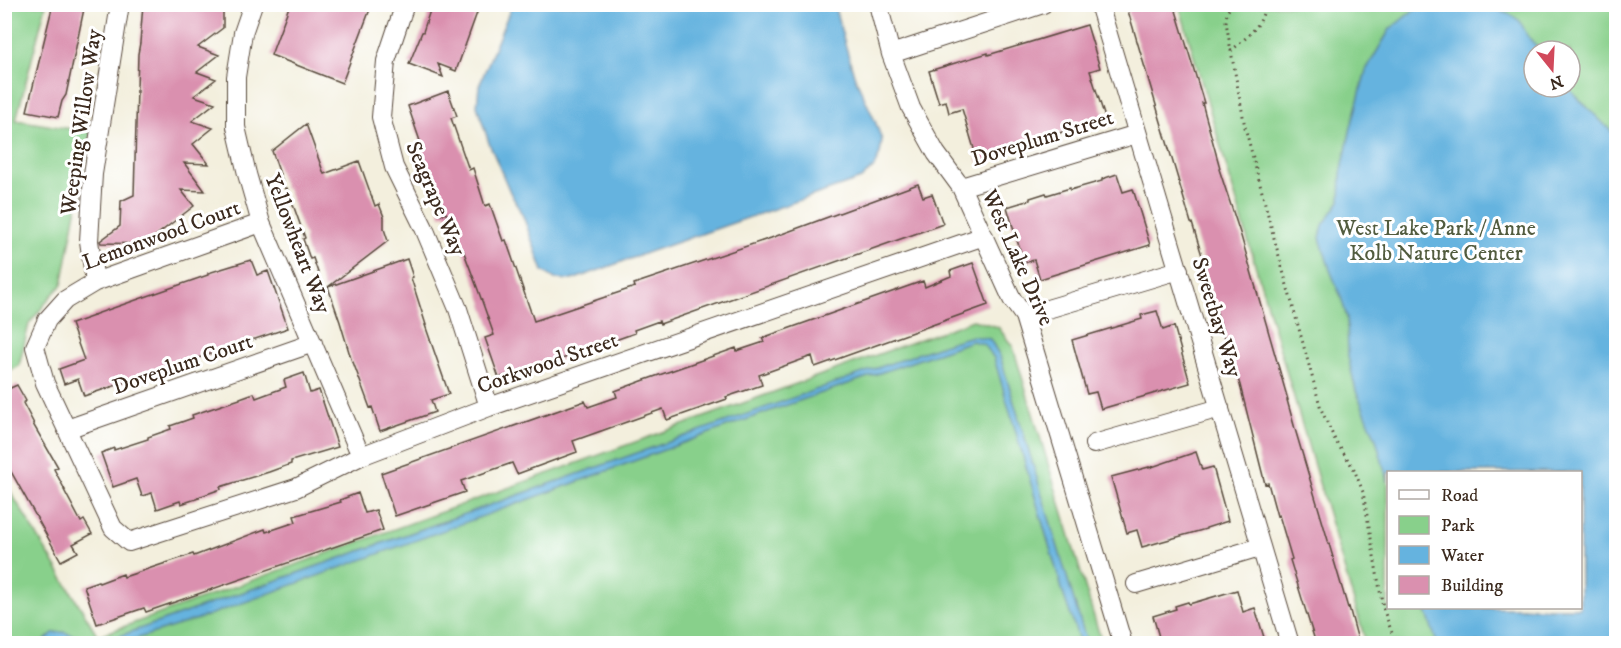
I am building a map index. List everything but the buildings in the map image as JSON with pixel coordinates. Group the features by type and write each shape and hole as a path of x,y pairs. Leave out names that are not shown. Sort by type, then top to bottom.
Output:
{"street":[{"name":"Weeping Willow Way","path":"95,282 89,241 93,174 120,4"},
{"name":"Yellowheart Way","path":"253,4 243,33 236,77 236,128 261,223 361,456"},
{"name":"Seagrape Way","path":"405,4 386,61 381,117 394,167 424,228 458,309 489,407"},
{"name":"West Lake Drive","path":"878,4 891,54 910,108 936,153 961,187 1011,299 1024,316 1123,644"},
{"path":"891,54 1043,4"},
{"name":"Sweetbay Way","path":"1099,4 1290,644"},
{"name":"Doveplum Street","path":"961,187 1137,134"},
{"name":"Lemonwood Court","path":"67,429 45,383 36,347 47,320 65,300 95,282 261,223"},
{"name":"Corkwood Street","path":"67,429 113,528 129,542 296,488 361,456 489,407 984,236"},
{"path":"1024,316 1179,270"},
{"name":"Doveplum Court","path":"67,429 313,343"},
{"path":"1094,444 1220,408"},
{"path":"1136,584 1260,547"}],"path":[{"path":"1232,4 1227,12 1226,22 1245,127 1321,409 1335,440 1354,469 1363,492 1383,608 1396,644"},
{"path":"1231,51 1261,22 1264,4"}],"green space":[{"path":"5,5 46,5 16,120 91,132 62,285 29,324 19,366 5,374"},
{"name":"West Lake Park / Anne Kolb Nature Center","path":"1179,5 1616,5 1616,643 1366,643"},
{"path":"973,320 998,327 1013,347 1102,643 121,643 100,640 102,643 5,643 4,481 98,636"}],"water":[{"path":"512,5 834,5 854,75 882,140 880,154 874,167 861,179 572,280 555,279 543,271 523,216 489,143 477,106 479,86"},
{"name":"West Lake Park / Anne Kolb Nature Center","path":"1432,5 1466,5 1488,6 1508,13 1520,21 1530,39 1522,39 1522,99 1579,99 1616,136 1616,643 1437,643 1425,609 1582,609 1582,471 1387,471 1387,479 1376,439 1356,391 1348,357 1347,318 1320,238 1323,225 1340,201 1341,174 1366,70 1390,29 1415,9"},
{"path":"972,336 990,339 1000,356 1087,643 1080,643 1064,596 994,358 984,344 972,341 770,411 201,618 123,643 42,643 53,633 63,632 91,641 108,640"}]}
